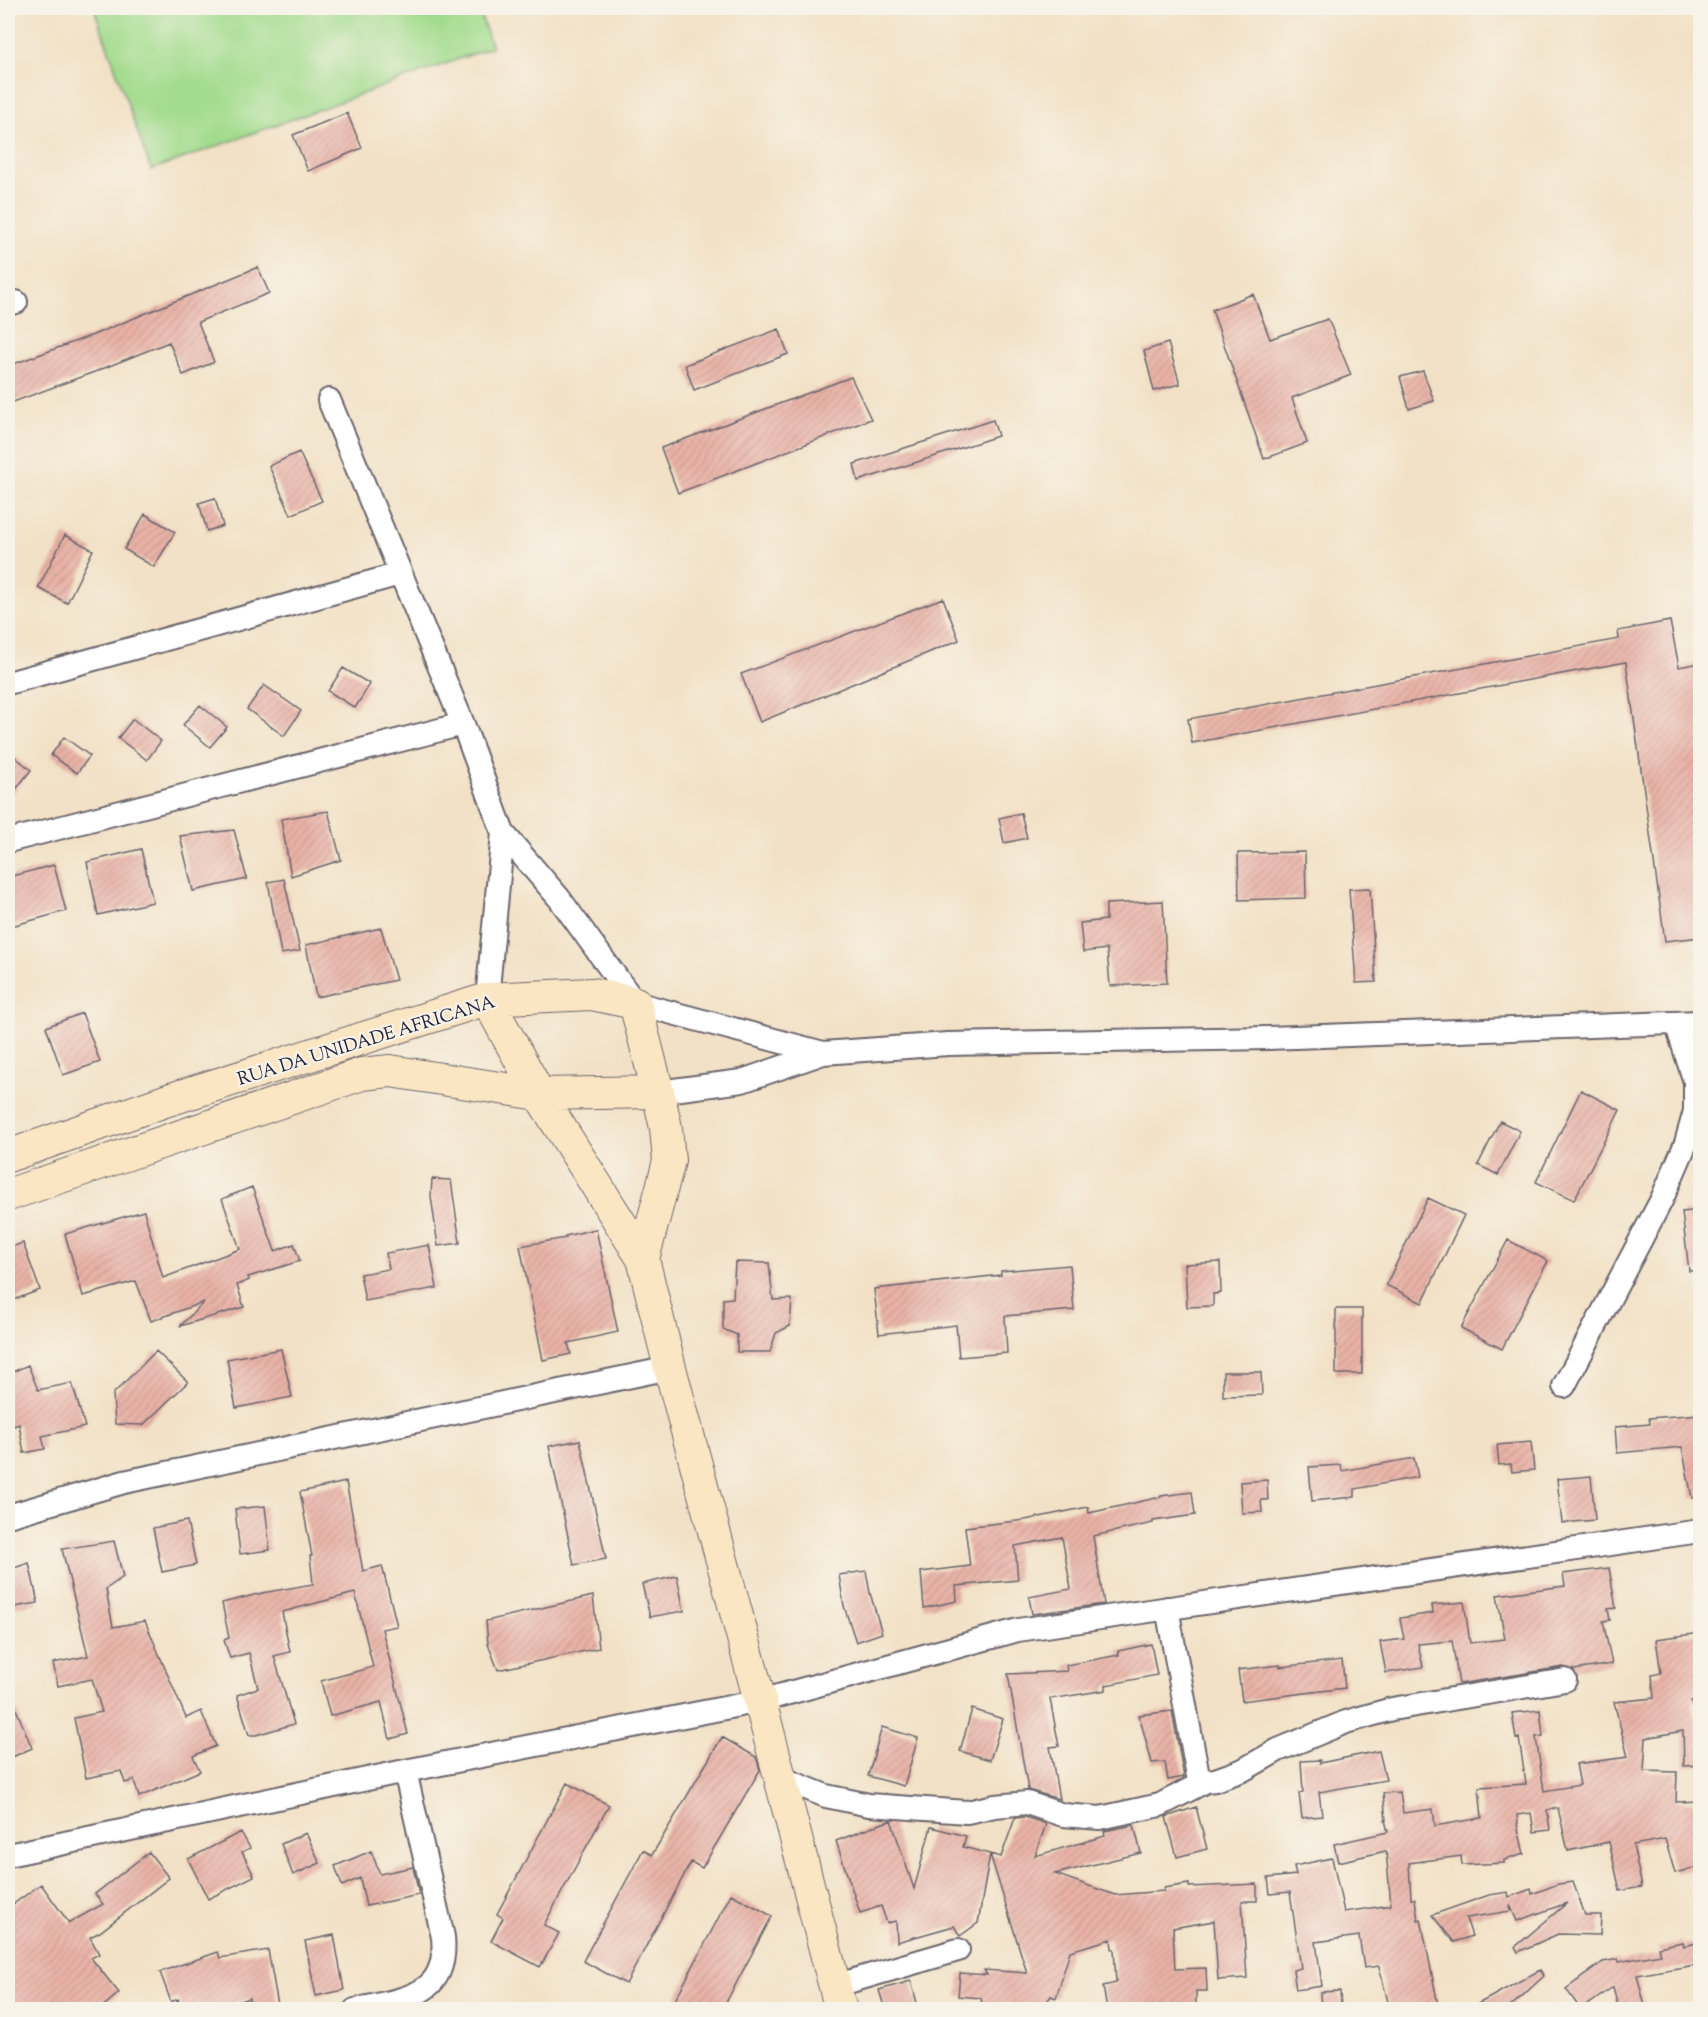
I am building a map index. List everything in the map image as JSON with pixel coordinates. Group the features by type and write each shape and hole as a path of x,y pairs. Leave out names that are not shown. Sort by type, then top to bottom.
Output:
{"street":[{"path":"329,400 463,724 503,833 559,898 634,1003 666,1128 669,1161 643,1259"},
{"path":"8,683 400,574"},
{"path":"8,841 463,724"},
{"path":"503,833 487,999 538,1094 643,1259 838,1998 958,1950"},
{"name":"RUA DA UNIDADE AFRICANA","path":"8,1155 168,1100 487,999 592,994 823,1053"},
{"path":"823,1053 948,1044 1268,1038 1701,1022"},
{"path":"1564,1386 1662,1199 1686,1143 1695,1111 1695,1082 1676,1023"},
{"name":"RUA DA UNIDADE AFRICANA","path":"8,1196 362,1074 390,1071 538,1094 658,1092 742,1081 823,1053"},
{"path":"8,1516 124,1482 670,1368"},
{"path":"8,1855 405,1771 760,1701 1018,1630 1701,1531"},
{"path":"1167,1608 1198,1776 1206,1781"},
{"path":"781,1778 826,1796 869,1805 967,1812 1026,1803 1063,1815 1100,1818 1160,1805 1206,1781 1243,1770 1278,1750 1346,1722 1392,1709 1564,1680"},
{"path":"355,2010 420,1993 437,1976 445,1953 405,1771"}],"green space":[{"path":"94,8 478,8 492,47 151,170"}],"building":[{"path":"347,113 362,148 308,171 293,135"},
{"path":"258,267 269,293 198,322 214,362 183,375 169,342 8,404 8,366 93,335"},
{"path":"1253,294 1270,339 1328,319 1351,375 1292,398 1307,443 1264,459 1212,310"},
{"path":"779,329 788,354 694,390 685,365"},
{"path":"1168,343 1180,384 1154,391 1144,351"},
{"path":"1423,371 1434,401 1409,409 1400,377"},
{"path":"851,377 871,419 678,493 661,448"},
{"path":"993,420 998,436 858,481 854,464"},
{"path":"299,452 322,501 291,515 269,466"},
{"path":"215,498 223,526 207,531 199,503"},
{"path":"145,514 175,532 154,567 124,549"},
{"path":"65,535 93,550 67,603 38,588"},
{"path":"943,598 959,640 760,722 741,674"},
{"path":"1670,621 1679,667 1701,663 1701,937 1665,941 1626,662 1192,743 1188,719 1619,639 1618,631"},
{"path":"343,668 370,684 355,708 328,691"},
{"path":"264,685 301,711 284,736 247,709"},
{"path":"200,705 227,727 210,747 183,725"},
{"path":"133,719 161,741 147,760 118,738"},
{"path":"64,737 90,756 77,773 51,755"},
{"path":"8,751 31,770 8,799"},
{"path":"328,811 341,860 291,876 281,819"},
{"path":"1021,813 1027,838 1004,843 999,818"},
{"path":"234,830 247,879 193,891 180,836"},
{"path":"141,849 153,902 98,915 87,862"},
{"path":"1305,852 1306,898 1239,900 1238,853"},
{"path":"54,865 66,911 8,927 8,877"},
{"path":"284,879 300,951 281,954 268,882"},
{"path":"1370,888 1376,982 1356,983 1349,889"},
{"path":"1163,901 1167,983 1110,986 1107,949 1083,952 1080,923 1106,920 1106,904"},
{"path":"381,928 396,980 316,997 306,945"},
{"path":"82,1013 100,1062 63,1075 46,1027"},
{"path":"1581,1090 1620,1110 1574,1200 1536,1182"},
{"path":"1500,1121 1520,1131 1498,1175 1478,1165"},
{"path":"432,1179 451,1180 460,1243 438,1246 431,1196"},
{"path":"252,1187 275,1251 294,1244 300,1261 248,1277 249,1280 237,1285 244,1307 180,1326 204,1302 151,1321 136,1281 83,1296 65,1234 144,1211 163,1278 240,1249 222,1199"},
{"path":"1428,1198 1464,1215 1422,1303 1386,1285"},
{"path":"1701,1210 1701,1270 1689,1271 1682,1212"},
{"path":"596,1229 618,1332 568,1343 571,1354 543,1360 520,1246 566,1238 565,1236"},
{"path":"1508,1240 1548,1261 1502,1349 1461,1328"},
{"path":"23,1243 40,1290 8,1302 8,1248"},
{"path":"429,1245 437,1288 365,1301 360,1274 389,1269 386,1253"},
{"path":"735,1262 769,1263 773,1300 792,1299 790,1326 776,1333 770,1352 737,1352 737,1335 723,1329 723,1299 733,1298"},
{"path":"1220,1262 1221,1293 1213,1294 1213,1306 1187,1307 1185,1264"},
{"path":"1070,1265 1074,1310 1005,1316 1007,1353 959,1357 956,1325 879,1334 874,1289 1001,1275 1001,1271"},
{"path":"1336,1309 1362,1309 1362,1374 1336,1374"},
{"path":"281,1349 292,1397 236,1408 227,1359"},
{"path":"156,1351 188,1382 143,1425 115,1424 113,1394"},
{"path":"28,1365 38,1390 72,1383 85,1427 42,1436 45,1449 24,1453 19,1424 8,1428 8,1374"},
{"path":"1223,1372 1261,1372 1262,1395 1223,1396"},
{"path":"1701,1414 1701,1497 1692,1498 1682,1447 1617,1453 1615,1427 1650,1424 1649,1418"},
{"path":"580,1440 606,1559 574,1565 549,1446"},
{"path":"1531,1442 1534,1470 1512,1472 1511,1464 1499,1465 1497,1445"},
{"path":"1414,1458 1418,1477 1355,1489 1355,1497 1312,1501 1309,1467 1341,1465 1342,1471"},
{"path":"1591,1476 1595,1520 1562,1523 1557,1479"},
{"path":"1267,1480 1268,1500 1261,1500 1262,1512 1242,1513 1240,1482"},
{"path":"346,1482 363,1571 382,1566 397,1626 382,1629 408,1734 390,1739 381,1702 330,1716 321,1681 373,1667 355,1593 282,1612 290,1652 274,1656 294,1724 249,1735 237,1695 258,1688 249,1653 230,1658 224,1640 229,1638 222,1603 313,1584 310,1556 312,1556 300,1492"},
{"path":"1192,1492 1195,1515 1153,1521 1153,1523 1093,1536 1104,1604 1032,1614 1029,1597 1071,1589 1062,1537 1015,1546 1018,1580 956,1586 957,1601 924,1608 921,1572 970,1566 965,1527 1025,1520 1088,1507 1089,1513 1161,1496"},
{"path":"265,1506 270,1550 240,1554 235,1509"},
{"path":"187,1521 196,1565 162,1572 153,1528"},
{"path":"114,1541 123,1577 106,1589 113,1627 145,1621 186,1718 201,1711 216,1746 193,1756 200,1771 139,1797 134,1780 125,1783 121,1771 86,1778 74,1718 102,1712 92,1679 58,1686 53,1663 88,1656 62,1549"},
{"path":"29,1563 38,1603 8,1608 8,1570"},
{"path":"1609,1568 1616,1608 1608,1609 1610,1620 1603,1621 1612,1664 1574,1670 1563,1667 1459,1684 1452,1641 1418,1644 1423,1667 1386,1673 1380,1642 1404,1639 1400,1618 1433,1613 1432,1605 1464,1602 1470,1643 1505,1639 1497,1595 1565,1586 1563,1574"},
{"path":"866,1571 882,1633 856,1642 844,1606 839,1575"},
{"path":"677,1576 684,1611 650,1617 642,1584"},
{"path":"593,1596 599,1648 498,1670 488,1644 486,1621"},
{"path":"1701,1633 1701,1700 1691,1701 1701,1747 1701,1765 1684,1766 1683,1731 1646,1738 1644,1771 1677,1772 1676,1802 1701,1801 1701,1866 1675,1873 1665,1839 1633,1845 1642,1887 1620,1891 1609,1842 1568,1851 1558,1808 1547,1810 1550,1830 1534,1832 1531,1813 1517,1815 1524,1854 1504,1860 1504,1863 1462,1865 1461,1856 1409,1863 1411,1899 1415,1899 1418,1920 1421,1919 1439,2010 1390,2010 1379,1966 1364,1968 1359,1936 1316,1942 1322,1986 1296,1990 1293,1970 1301,1968 1290,1892 1270,1894 1268,1878 1296,1875 1294,1866 1332,1858 1344,1912 1391,1905 1386,1851 1338,1862 1334,1844 1388,1832 1383,1793 1400,1792 1403,1813 1433,1809 1435,1826 1482,1818 1479,1787 1526,1784 1519,1738 1516,1739 1512,1713 1540,1710 1543,1736 1536,1737 1544,1791 1580,1785 1576,1764 1628,1757 1614,1702 1654,1698 1652,1675 1661,1673 1656,1639"},
{"path":"1151,1644 1157,1675 1106,1685 1106,1690 1050,1699 1059,1746 1050,1747 1059,1799 1028,1790 1008,1674 1067,1671 1066,1665 1119,1655 1118,1651"},
{"path":"1342,1660 1345,1688 1242,1701 1238,1670"},
{"path":"8,1689 32,1748 8,1759"},
{"path":"972,1709 1003,1719 990,1760 960,1751"},
{"path":"1172,1711 1184,1777 1168,1780 1165,1762 1152,1763 1139,1715"},
{"path":"882,1727 918,1738 904,1786 868,1776"},
{"path":"722,1737 756,1757 760,1770 702,1868 691,1862 626,1984 583,1961 643,1850 652,1855"},
{"path":"1379,1751 1386,1780 1319,1792 1322,1816 1302,1818 1299,1793 1303,1792 1301,1761 1320,1760 1320,1763"},
{"path":"567,1783 609,1805 544,1925 559,1933 540,1967 491,1941 503,1918 497,1914"},
{"path":"1196,1807 1207,1849 1177,1857 1166,1817"},
{"path":"1025,1817 1046,1824 1035,1856 1105,1836 1104,1831 1134,1825 1141,1853 1055,1874 1115,1895 1164,1891 1164,1888 1189,1884 1189,1887 1257,1884 1257,1901 1242,1901 1247,1978 1218,1980 1214,1921 1173,1928 1175,1969 1206,1968 1207,1991 1196,1991 1196,2010 1107,2010 1103,1986 1116,1983 1114,1949 1112,1949 1111,1939 1070,1951 1056,1998 1051,1996 1041,2010 983,2010 981,1998 958,1996 960,1973 987,1975 984,1970 1027,1973 990,1854 1001,1857 1015,1818"},
{"path":"891,1820 914,1889 931,1827 966,1836 963,1847 990,1854 978,1923 960,1936 954,1926 897,1942 896,1921 887,1923 881,1906 860,1913 836,1841"},
{"path":"241,1832 250,1848 242,1852 254,1876 208,1899 188,1859"},
{"path":"306,1833 320,1863 293,1875 281,1844"},
{"path":"371,1851 380,1874 413,1867 419,1895 366,1906 360,1878 342,1886 335,1866"},
{"path":"149,1852 169,1878 100,1932 90,1937 99,1954 91,1958 119,1993 99,2010 8,2010 8,1908 41,1884 69,1923 103,1904 95,1894"},
{"path":"1573,1882 1585,1915 1601,1915 1600,1935 1558,1934 1518,1952 1515,1947 1567,1903 1517,1921 1510,1905 1511,1911 1466,1918 1472,1936 1454,1942 1432,1915 1489,1895 1508,1892 1509,1897 1531,1889 1532,1894 1558,1884"},
{"path":"731,1894 772,1916 722,2010 670,2010"},
{"path":"334,1935 344,1990 316,1996 305,1941"},
{"path":"1683,1942 1684,1946 1701,1942 1701,1964 1637,1975 1646,2010 1619,2010 1613,1987 1581,2010 1566,1989 1603,1962 1618,1959 1619,1962 1660,1954 1658,1947"},
{"path":"268,1950 278,2005 251,2010 249,1998 217,2010 182,2010 178,1999 171,2002 160,1972 218,1952 220,1958"},
{"path":"1540,1970 1544,1976 1507,2010 1467,2010"},
{"path":"911,1981 919,2010 885,2010 879,1990"},
{"path":"1340,1991 1341,2010 1321,2010 1320,1992"}]}
